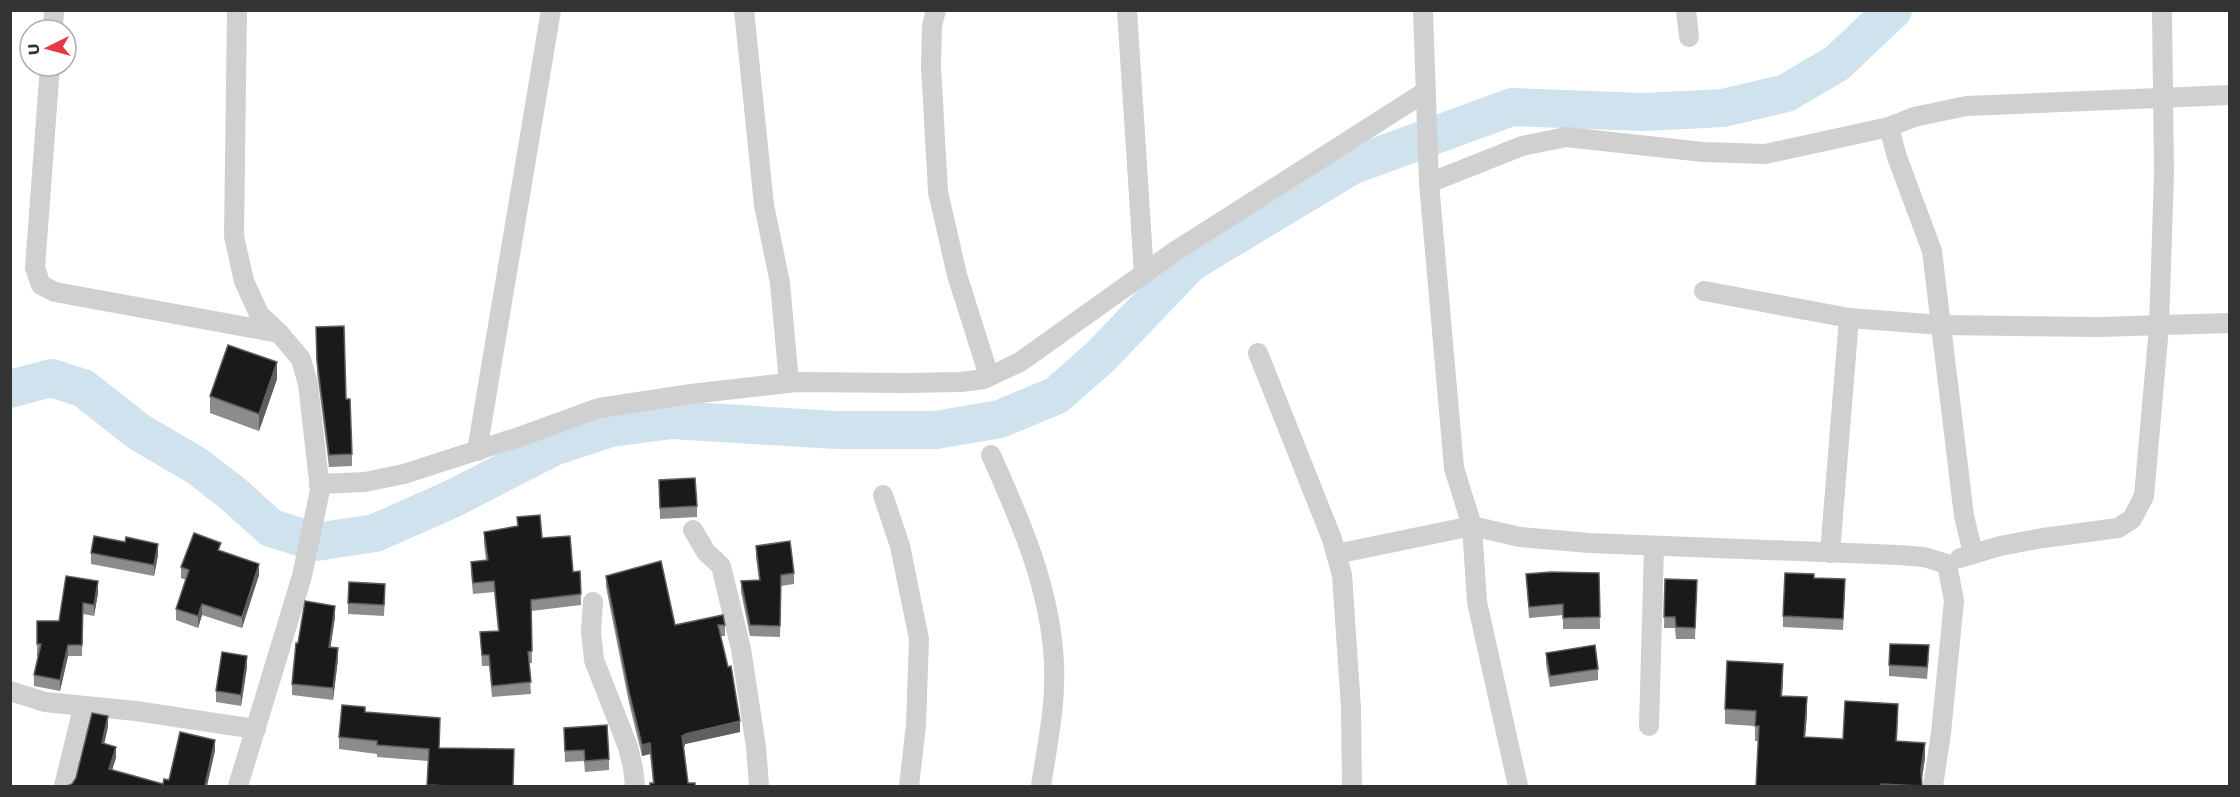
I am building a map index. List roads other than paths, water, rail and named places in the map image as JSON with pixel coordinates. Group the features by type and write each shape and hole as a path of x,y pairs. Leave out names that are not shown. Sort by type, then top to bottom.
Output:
{"street":[{"path":"237,10 234,236 244,281 259,314 301,358 308,384 320,487 302,576 238,786"},
{"path":"477,451 551,10"},
{"path":"744,10 764,205 780,283 789,383"},
{"path":"936,10 932,26 931,66 938,192 957,275 989,376"},
{"path":"1127,10 1144,274"},
{"path":"1423,10 1429,183 1454,468 1472,526 1477,602 1518,786"},
{"path":"1686,10 1689,37"},
{"path":"1336,554 1472,526 1520,537 1654,547 1924,557 1947,564 1973,553 2043,538 2118,528 2132,519 2144,496 2159,327 2164,99 2162,10"},
{"path":"49,78 35,268 41,285 55,292 279,333"},
{"path":"1429,183 1522,146 1566,137 1703,152 1765,154 1889,127 1914,117 1966,106 2229,95"},
{"path":"320,487 365,482 404,474 599,408 691,394 789,383 961,382 984,379 1020,362 1174,252 1426,100"},
{"path":"1889,127 1897,157 1932,251 1964,516 1973,553"},
{"path":"1704,291 1849,318 1941,326 2159,327 2229,323"},
{"path":"1830,553 1849,318"},
{"path":"1258,353 1336,554 1342,575 1351,708 1352,786"},
{"path":"991,455 1017,513 1036,567 1050,625 1054,665 1052,706 1041,786"},
{"path":"883,495 900,546 919,639 916,725 909,786"},
{"path":"693,530 706,552 721,566 741,649 756,747 759,786"},
{"path":"1649,726 1654,547"},
{"path":"1933,786 1941,733 1953,601 1947,564"},
{"path":"593,602 591,631 594,660 628,747 635,786"},
{"path":"10,691 45,702 83,708 136,711 256,729"},
{"path":"64,786 83,708"}],"waterway":[{"path":"10,389 51,378 83,388 139,432 197,466 271,528 316,542 375,533 452,499 553,447 611,428 672,420 836,430 936,430 1000,419 1057,395 1101,356 1190,263 1351,166 1512,107 1645,112 1723,108 1786,93 1837,63 1893,10"}]}
